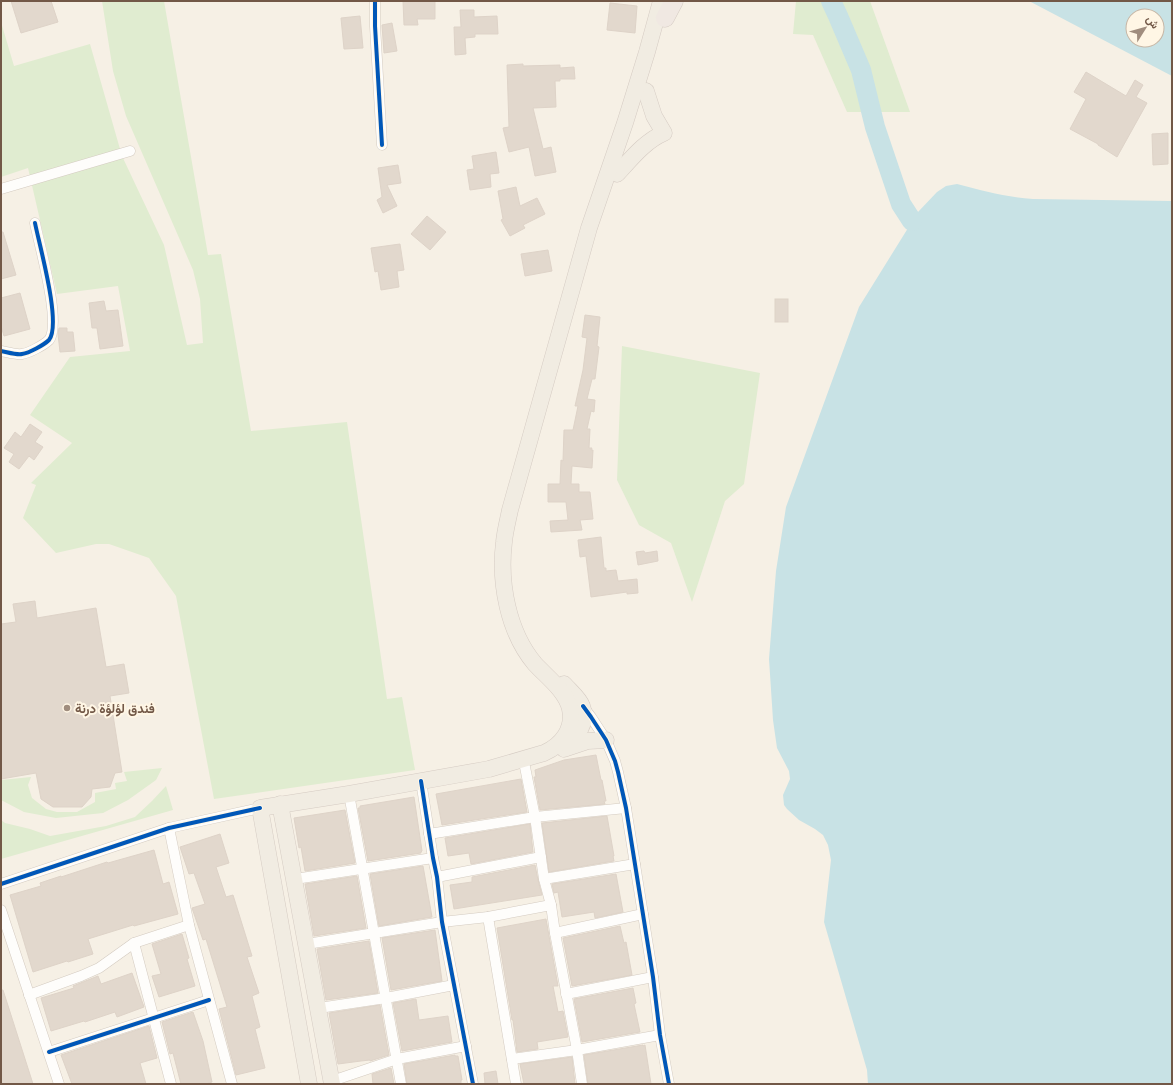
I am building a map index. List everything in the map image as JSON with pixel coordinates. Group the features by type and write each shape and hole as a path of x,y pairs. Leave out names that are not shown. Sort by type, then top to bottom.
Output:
{"highway":[{"path":"665,7 674,1"}],"main road":[{"path":"563,750 578,734 584,718 575,702 534,650 522,629 516,612 510,579 510,550 514,525 557,377 596,232 635,126 646,91 665,7"},
{"path":"575,702 559,690 534,663 520,640 505,595 503,561 504,543 510,510 589,228 626,122 645,59 665,7"},
{"path":"617,174 648,142 664,133 654,116 646,91"},
{"path":"309,1084 260,808 489,769 544,753 552,750 558,745 567,732 575,702"},
{"path":"489,769 525,767 545,761 563,750 588,741 606,740"},
{"path":"280,804 332,1083"}],"street":[{"path":"375,1 375,26 382,145"},
{"path":"1,189 130,152"},
{"path":"1,351 22,354 34,350 49,339 53,327 49,288 35,223"},
{"path":"575,702 591,717 606,740 618,772 626,808 653,977 660,1035 669,1084"},
{"path":"525,767 582,1084"},
{"path":"421,781 437,876 442,922 473,1084"},
{"path":"349,794 401,1084"},
{"path":"1,884 169,828 260,808"},
{"path":"429,834 535,817 626,808"},
{"path":"169,828 189,925 232,1084"},
{"path":"437,876 541,857"},
{"path":"295,879 433,858"},
{"path":"544,879 635,864"},
{"path":"307,944 374,932 488,917 551,905"},
{"path":"1,910 59,1084"},
{"path":"555,933 643,914"},
{"path":"488,917 516,1084"},
{"path":"29,995 100,968 134,943 189,925"},
{"path":"134,943 171,1084"},
{"path":"566,994 653,977"},
{"path":"319,1008 454,986"},
{"path":"49,1052 209,1000"},
{"path":"512,1059 577,1050 660,1035"},
{"path":"332,1083 397,1059 466,1046"}],"green space":[{"path":"102,1 164,1 208,255 221,254 251,431 347,422 387,699 402,697 415,770 214,799 176,596 149,558 109,544 96,544 56,553 23,518 36,485 31,483 72,443 30,415 70,357 130,351 118,286 57,294 28,168 1,177 1,22 14,66 90,44 122,156 164,245 187,345 203,343 200,299 193,270 126,116 113,71"},
{"path":"796,1 870,1 910,112 847,112 813,35 793,34"},
{"path":"622,346 760,373 744,484 725,501 692,602 671,543 639,525 617,480"},
{"path":"162,768 156,780 128,800 103,813 56,818 24,812 1,800 1,780 31,777 28,785 32,798 46,809 57,812 77,812 95,802 95,793 116,789 115,783 127,781 124,772"},
{"path":"166,786 173,810 1,859 1,820 5,823 50,836 106,826 135,817"}],"water":[{"path":"1029,1 1172,1 1172,76"},
{"path":"957,184 1004,195 1033,199 1172,201 1172,1084 868,1084 867,1070 824,922 831,860 828,845 823,835 799,820 784,805 783,795 790,779 789,771 777,748 773,720 769,659 776,571 786,507 859,307 918,212 937,192 946,186"}],"building":[{"path":"11,1 51,1 58,22 21,33"},
{"path":"403,1 435,1 435,19 417,19 418,25 404,25"},
{"path":"610,3 637,6 635,33 607,30"},
{"path":"460,10 474,10 474,17 497,16 498,34 475,34 475,37 465,38 466,54 455,55 454,27 461,27"},
{"path":"360,16 363,48 344,49 341,18"},
{"path":"392,23 397,51 384,53 382,25"},
{"path":"523,64 523,66 560,65 560,68 574,67 575,79 560,79 560,81 555,81 556,107 533,108 543,149 551,147 556,172 535,176 529,147 509,152 503,128 509,127 507,65"},
{"path":"1086,72 1126,96 1135,80 1143,85 1136,97 1147,103 1117,157 1098,144 1070,129 1086,99 1074,92"},
{"path":"1168,133 1168,164 1153,165 1152,134"},
{"path":"496,152 499,173 490,174 491,187 470,190 467,170 474,169 472,156"},
{"path":"398,165 401,183 387,185 397,206 383,213 377,200 382,197 378,168"},
{"path":"516,187 520,206 537,198 545,214 523,225 525,228 510,236 501,220 503,219 498,191"},
{"path":"427,216 446,232 430,250 411,234"},
{"path":"1,232 3,232 16,275 1,279"},
{"path":"400,244 404,270 397,271 399,287 381,290 378,271 375,272 371,248"},
{"path":"548,250 552,271 525,276 521,254"},
{"path":"20,293 30,329 4,336 1,326 1,298"},
{"path":"775,299 788,299 788,322 775,322"},
{"path":"104,301 106,311 118,310 123,346 100,349 97,328 92,328 89,303"},
{"path":"585,315 600,317 597,346 599,347 595,379 592,379 587,399 595,400 594,412 591,411 587,429 590,429 589,448 592,448 591,450 593,450 592,468 572,466 571,484 579,484 579,492 590,492 593,519 580,520 582,530 551,532 550,521 568,520 566,502 548,502 548,484 560,484 561,460 563,461 564,430 573,430 578,406 575,406 583,370 587,338 582,337"},
{"path":"59,328 67,328 67,332 73,332 75,351 60,352 58,334"},
{"path":"30,424 42,432 35,442 43,447 34,460 29,456 19,469 9,462 14,454 4,448 15,432 21,437"},
{"path":"601,537 604,568 606,568 606,571 616,570 618,581 637,579 638,593 627,594 627,592 591,597 586,556 580,557 578,540"},
{"path":"644,551 645,553 657,551 658,561 638,565 636,552"},
{"path":"35,601 37,618 96,608 106,667 124,664 129,693 110,696 122,772 115,773 110,787 92,789 91,797 82,807 53,807 41,799 36,773 1,779 1,624 16,622 13,604"},
{"path":"596,755 606,801 604,801 605,804 540,810 534,777 536,777 535,770 564,760"},
{"path":"521,779 527,812 442,825 436,794"},
{"path":"414,797 422,851 421,853 368,861 358,808 360,808 360,806"},
{"path":"345,810 355,863 305,871 301,847 299,848 294,818"},
{"path":"607,816 614,861 549,872 542,823"},
{"path":"530,824 533,852 471,864 469,853 448,856 445,838"},
{"path":"220,834 229,863 216,867 226,897 233,895 252,956 247,957 259,993 252,996 260,1027 255,1029 265,1068 236,1075 219,1009 227,1007 206,939 203,940 192,908 205,904 194,873 189,874 180,847"},
{"path":"154,850 163,884 169,882 178,914 134,926 133,925 88,939 93,954 33,972 10,895 41,886 40,883 61,876"},
{"path":"535,865 542,895 454,909 450,885 472,882 472,877"},
{"path":"423,866 432,917 379,926 370,874"},
{"path":"616,874 623,912 595,918 594,912 562,917 558,892 554,893 552,884"},
{"path":"357,876 366,928 314,936 305,884"},
{"path":"546,919 558,986 553,986 558,1012 563,1011 568,1037 537,1042 538,1049 517,1052 497,928"},
{"path":"620,926 624,943 626,942 632,975 572,986 563,938"},
{"path":"435,930 442,981 391,990 382,938"},
{"path":"182,934 189,958 187,959 195,986 159,997 152,976 161,974 152,944"},
{"path":"369,941 378,993 326,1000 317,949"},
{"path":"132,973 144,1007 117,1017 115,1012 51,1031 41,998 74,988 73,986 98,976 101,984"},
{"path":"633,988 636,1003 634,1004 640,1032 582,1042 574,999"},
{"path":"1,990 3,990 33,1084 1,1084"},
{"path":"416,999 419,1020 448,1016 452,1042 402,1051 393,1003"},
{"path":"380,1005 389,1055 370,1061 338,1064 329,1013"},
{"path":"193,1012 203,1041 212,1082 206,1084 181,1084 173,1053 170,1054 162,1022"},
{"path":"149,1026 157,1058 140,1063 146,1084 72,1084 61,1055"},
{"path":"645,1045 651,1084 588,1084 584,1055"},
{"path":"455,1055 458,1056 462,1080 461,1084 407,1084 404,1064"},
{"path":"572,1057 575,1084 524,1084 520,1064"},
{"path":"391,1068 394,1084 373,1084 372,1074"},
{"path":"496,1071 498,1084 485,1084 484,1073"}],"waterway":[{"path":"831,1 861,70 875,127 901,204 912,221"}],"cycle path":[{"path":"375,1 375,26 382,145"},
{"path":"1,351 14,354 28,352 49,340 52,331 53,318 51,301 45,265 35,223"},
{"path":"583,706 606,740 618,772 626,808 653,977 660,1035 669,1084"},
{"path":"421,781 437,877 442,922 473,1084"},
{"path":"1,884 169,828 260,808"},
{"path":"49,1052 209,1000"}],"place":[{"name":"فندق لؤلؤة درنة","path":"67,708"}]}
